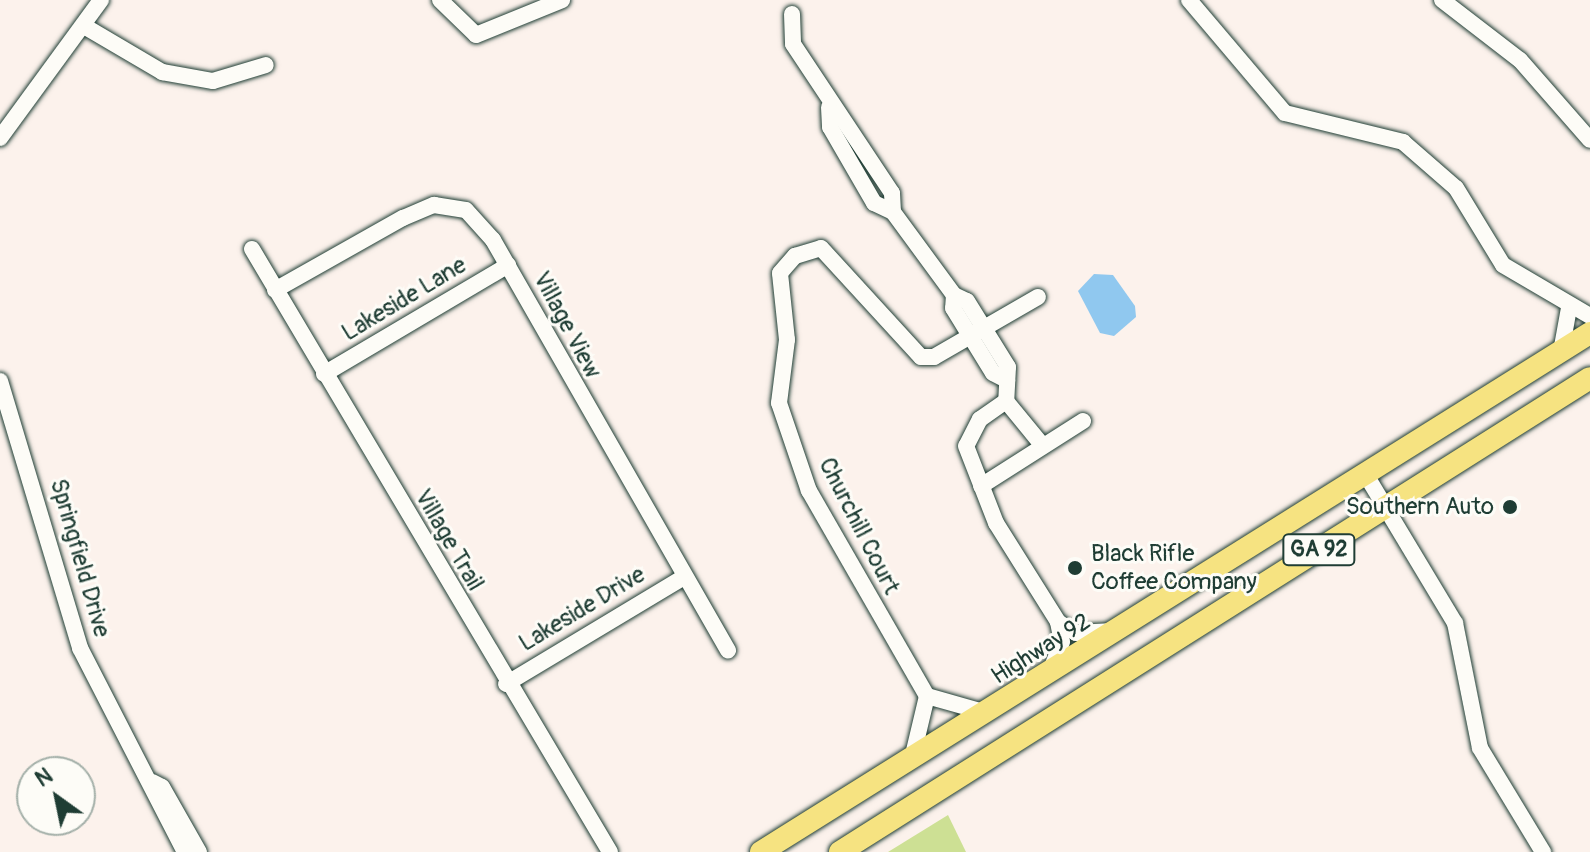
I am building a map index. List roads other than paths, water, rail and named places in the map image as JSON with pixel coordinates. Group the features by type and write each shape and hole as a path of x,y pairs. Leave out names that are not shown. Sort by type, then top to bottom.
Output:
{"main road":[{"name":"Highway 92","path":"761,852 988,713 1590,333"},
{"name":"GA 92","path":"840,852 1590,378"}],"street":[{"path":"0,138 101,0"},
{"path":"440,0 476,35 562,0"},
{"path":"1189,0 1285,113 1403,142 1431,161 1470,206 1503,265 1569,308 1590,316"},
{"path":"1442,0 1520,60 1590,140"},
{"path":"792,14 793,44 829,107 847,118 892,193 893,212 978,332 1008,367 1006,401 1043,446"},
{"path":"84,26 162,72 213,81 266,65"},
{"name":"Village View","path":"275,290 434,205 466,210 480,222 508,265 728,651"},
{"name":"Churchill Court","path":"927,696 809,491 779,403 787,340 780,273 795,256 821,248 911,351 934,357 978,332"},
{"name":"Village Trail","path":"252,249 506,684 610,852"},
{"name":"Lakeside Lane","path":"324,374 508,265"},
{"path":"978,332 1038,297"},
{"path":"1561,352 1569,308"},
{"name":"Springfield Drive","path":"0,381 80,648 152,782 185,852"},
{"path":"1006,401 969,432 969,463 1058,622 1062,642 1050,673"},
{"path":"981,486 1083,421"},
{"path":"1366,475 1455,623 1480,748 1543,852"},
{"name":"Lakeside Drive","path":"506,684 684,577"},
{"path":"1058,622 1076,633 1122,629"},
{"path":"912,759 927,696 988,713"},
{"name":"Springfield Drive","path":"152,782 162,787 199,852"}],"water":[{"path":"1094,274 1113,275 1135,306 1136,317 1114,336 1100,333 1078,291"}],"place":[{"name":"Southern Auto","path":"1510,507"},
{"name":"Black Rifle Coffee Company","path":"1075,568"}]}
